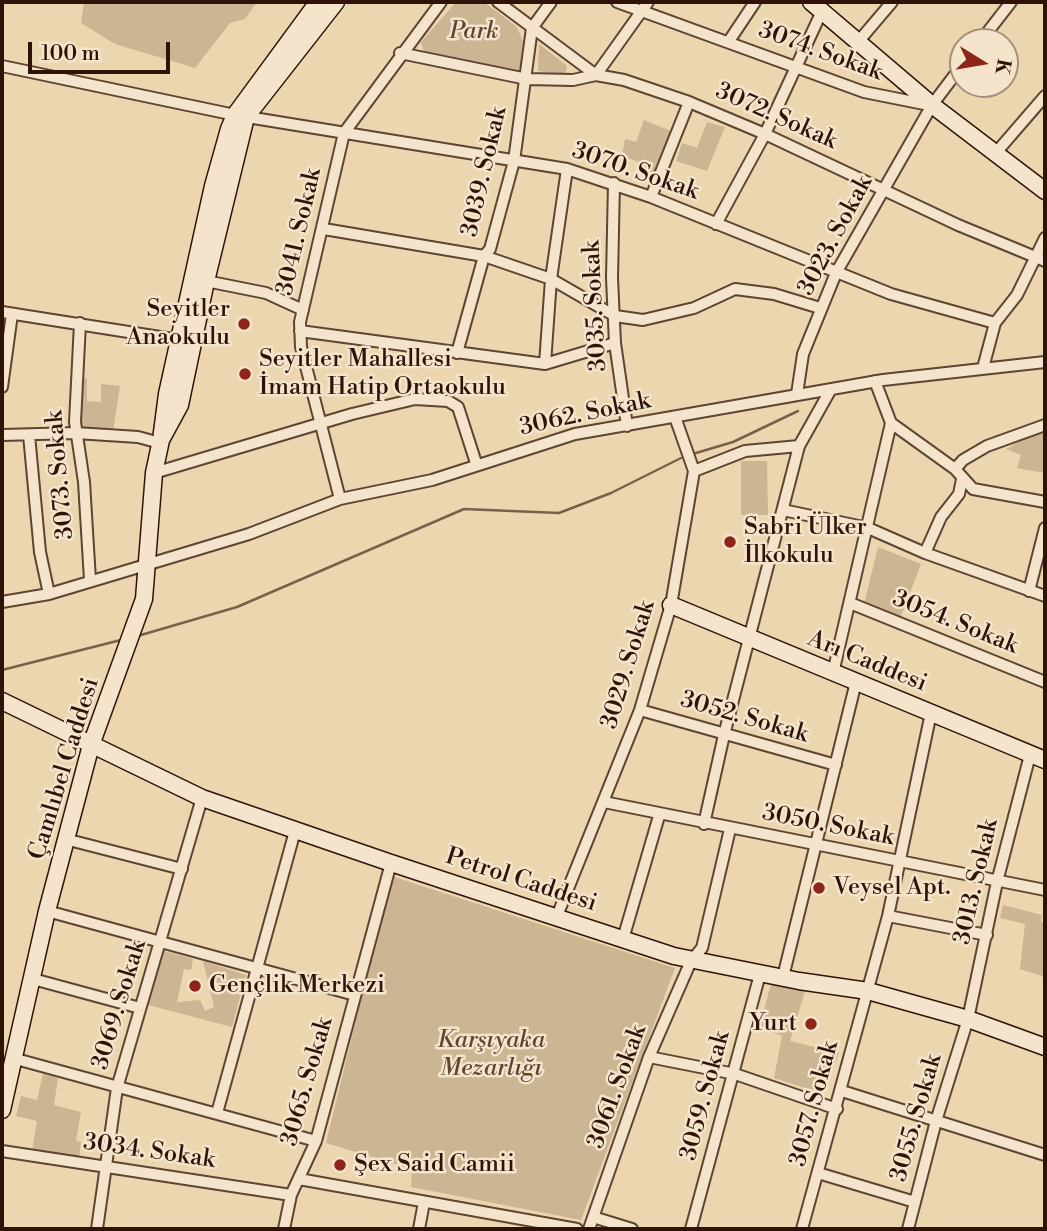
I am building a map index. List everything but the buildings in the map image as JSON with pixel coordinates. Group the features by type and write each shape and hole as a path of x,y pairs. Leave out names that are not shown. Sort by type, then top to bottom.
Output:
{"street":[{"name":"Çamlıbel Caddesi","path":"2,1110 65,839 92,745 144,599 161,422 213,186 240,116 318,2"},
{"name":"Çamlıbel Caddesi","path":"160,442 180,405 240,116 336,2"},
{"name":"3041. Sokak","path":"340,499 301,347 303,310 324,229 344,133 400,53 441,2"},
{"name":"3072. Sokak","path":"498,2 596,75 624,80 689,102 884,188 958,225 1041,259"},
{"path":"532,28 551,2"},
{"name":"3074. Sokak","path":"617,2 794,64 864,92 932,105"},
{"path":"400,53 527,79 573,80 596,75 648,2"},
{"path":"729,41 755,2"},
{"path":"858,42 892,2"},
{"path":"991,28 1011,2"},
{"path":"716,224 765,134 816,6 932,105 994,155 1045,191"},
{"name":"3039. Sokak","path":"457,353 514,162 532,28"},
{"name":"3070. Sokak","path":"2,66 240,116 567,169 651,197 891,294 995,323"},
{"name":"3023. Sokak","path":"797,394 803,354 836,273 932,105 949,83"},
{"path":"994,155 1045,96"},
{"path":"651,197 689,102"},
{"path":"545,364 551,279 567,169"},
{"name":"3035. Sokak","path":"614,183 612,278 615,343 627,426"},
{"path":"324,229 484,257 551,279 615,316 643,320 670,315 694,309 735,289 774,294 820,308"},
{"path":"983,368 995,323 1041,259 1045,238"},
{"path":"206,281 266,293 289,301 303,310"},
{"path":"2,387 7,313 179,340"},
{"name":"3073. Sokak","path":"80,323 76,433 84,482 90,580"},
{"path":"300,331 545,364 615,343"},
{"name":"3062. Sokak","path":"2,602 49,594 249,534 340,499 432,480 476,463 575,435 875,381 1045,362"},
{"path":"833,673 891,423 875,381"},
{"path":"705,824 724,735 799,446 831,389"},
{"path":"154,473 385,405 415,399 448,401 458,407 476,463"},
{"name":"3029. Sokak","path":"557,916 640,710 671,605 694,471 675,417"},
{"path":"891,423 955,469 973,489 1045,502"},
{"path":"955,469 962,460 987,446 1045,425"},
{"path":"2,435 76,433 138,437 160,442"},
{"path":"29,435 40,552 49,594"},
{"path":"694,471 744,451 799,446"},
{"path":"925,553 941,517 959,494 962,479"},
{"path":"783,510 868,528 925,553 1045,596"},
{"path":"1029,591 1045,528"},
{"name":"3054. Sokak","path":"850,603 1045,682"},
{"name":"Arı Caddesi","path":"671,605 1038,758"},
{"path":"783,978 856,682"},
{"name":"Petrol Caddesi","path":"2,701 202,798 391,863 691,961 868,990 968,1019 1045,1047"},
{"name":"3052. Sokak","path":"640,710 836,765"},
{"name":"3057. Sokak","path":"802,1229 888,916 931,713"},
{"name":"3013. Sokak","path":"968,1019 997,882 1038,758"},
{"name":"3069. Sokak","path":"97,1229 117,1088 202,798"},
{"name":"3050. Sokak","path":"604,802 659,816 1045,890"},
{"path":"623,939 659,816"},
{"name":"3061. Sokak","path":"589,1229 649,1057 691,961 702,948 730,829"},
{"path":"217,1113 295,831"},
{"path":"65,839 182,869"},
{"name":"3065. Sokak","path":"284,1229 291,1195 316,1141 391,863"},
{"path":"47,911 160,944 355,995"},
{"path":"888,916 986,935"},
{"name":"3059. Sokak","path":"691,1229 760,974"},
{"path":"33,978 140,1008"},
{"name":"3055. Sokak","path":"908,1229 936,1121 968,1019"},
{"path":"649,1057 735,1074 837,1109"},
{"path":"16,1059 316,1141"},
{"path":"842,1091 1045,1155"},
{"name":"3034. Sokak","path":"2,1151 291,1195"},
{"path":"818,1173 915,1202"},
{"path":"299,1179 577,1229"},
{"path":"419,1229 424,1202"},
{"path":"593,1217 632,1229"}],"green space":[{"path":"84,2 257,2 245,19 230,23 195,68 115,44 81,23"},
{"name":"Park","path":"456,2 484,2 517,27 523,42 520,71 425,55 421,42"},
{"path":"539,44 567,66 565,75 538,71"},
{"path":"644,120 671,131 656,175 637,167 639,162 622,156 625,139 636,142"},
{"path":"707,122 725,127 707,171 676,161 682,143 697,148"},
{"path":"82,377 87,379 87,401 101,402 101,384 120,386 113,432 80,426"},
{"path":"1045,433 1045,473 1017,468 1021,455 1006,449 1029,436"},
{"path":"741,461 767,461 768,515 741,515"},
{"path":"878,547 921,564 900,619 864,604"},
{"name":"Karşıyaka Mezarlığı","path":"391,876 675,968 581,1220 411,1187 412,1169 326,1143"},
{"path":"1003,905 1042,915 1041,922 1045,923 1045,977 1020,969 1025,924 1000,918"},
{"path":"164,951 193,959 191,970 184,969 177,1002 200,1000 205,1011 214,1007 203,961 246,975 232,1027 148,1005"},
{"path":"771,984 805,991 790,1041 839,1053 823,1094 774,1078 782,1036 759,1028"},
{"path":"43,1074 58,1078 54,1105 81,1112 76,1141 81,1142 79,1159 32,1151 37,1121 16,1116 21,1096 37,1100"}],"waterway":[{"path":"696,453 733,442 798,411"},
{"path":"141,635 237,607 464,509 559,513 611,493 681,458"},
{"path":"2,670 121,640"}],"place":[{"name":"Seyitler Anaokulu","path":"244,324"},
{"name":"Seyitler Mahallesi İmam Hatip Ortaokulu","path":"245,374"},
{"name":"Sabri Ülker İlkokulu","path":"730,542"},
{"name":"Veysel Apt.","path":"819,888"},
{"name":"Gençlik Merkezi","path":"195,986"},
{"name":"Yurt","path":"811,1024"},
{"name":"Şex Said Camii","path":"340,1165"}]}
